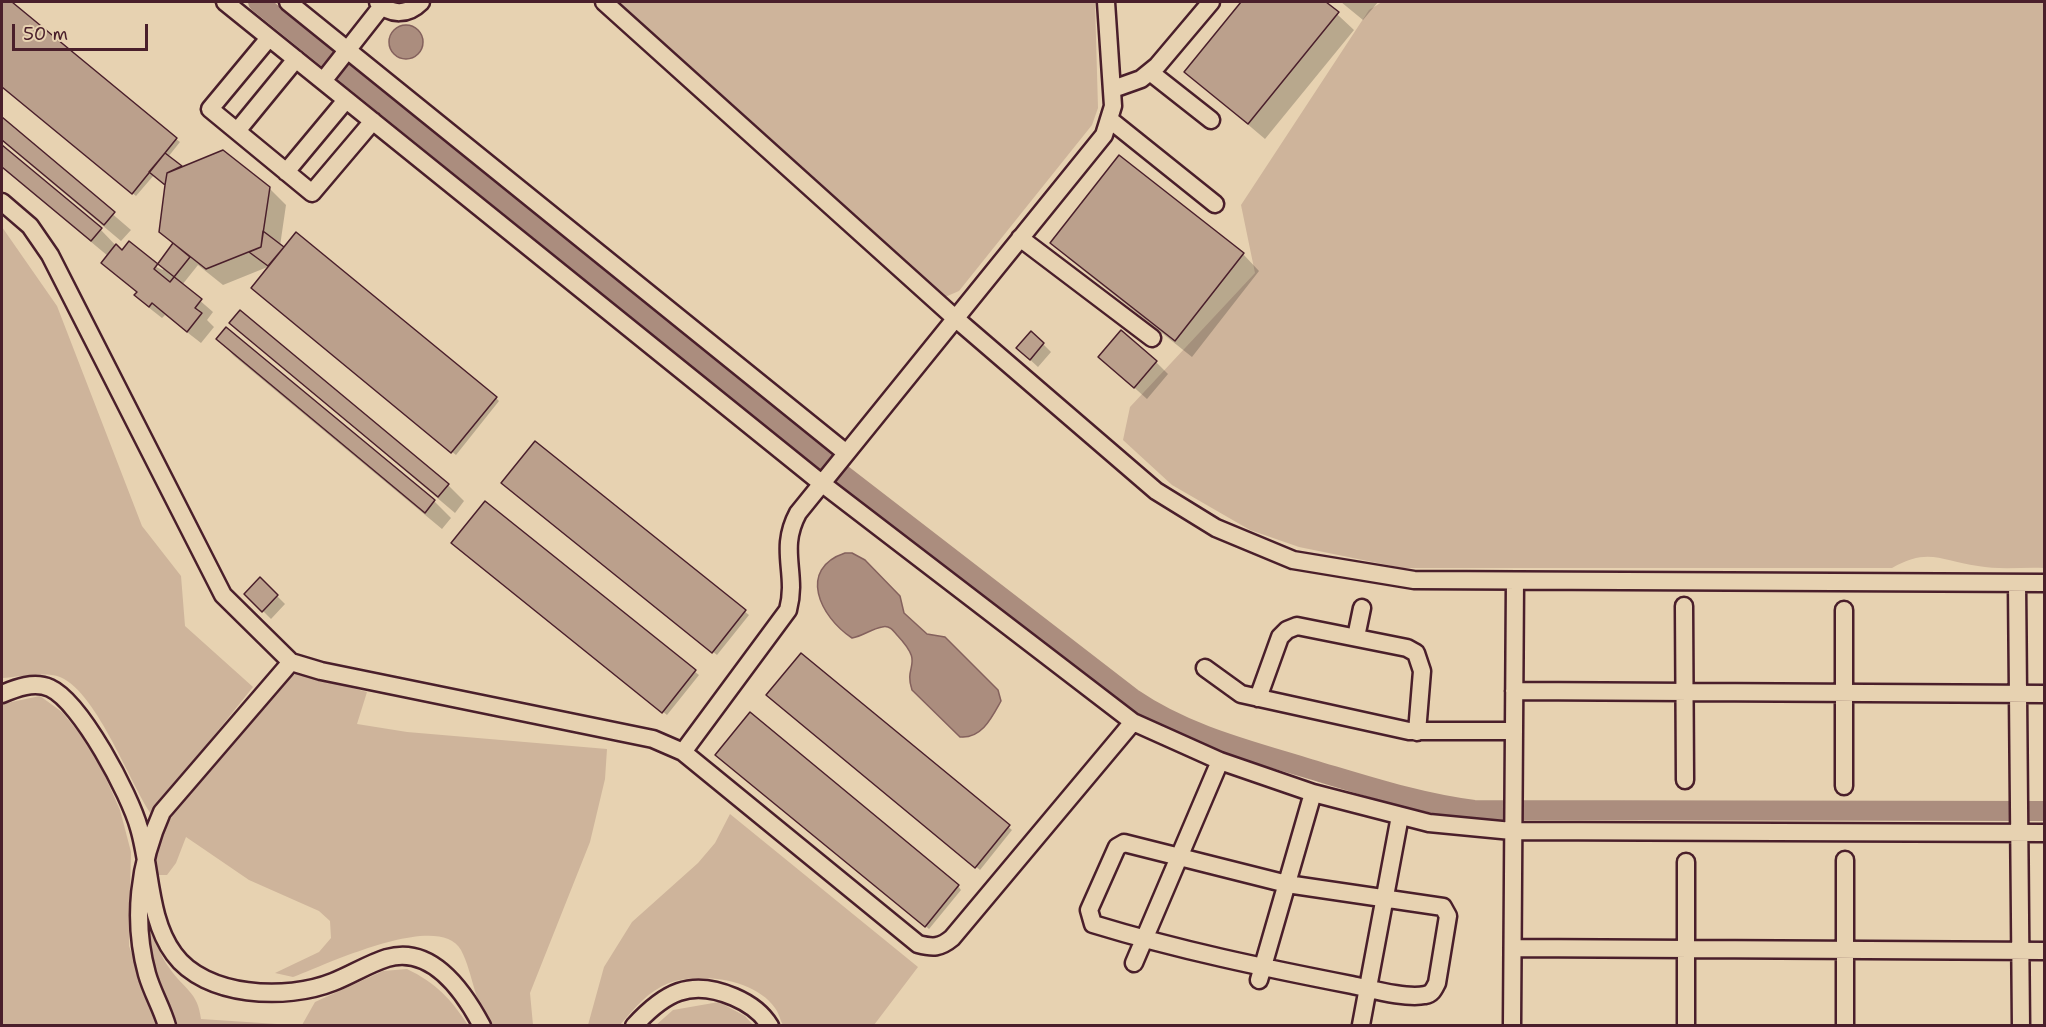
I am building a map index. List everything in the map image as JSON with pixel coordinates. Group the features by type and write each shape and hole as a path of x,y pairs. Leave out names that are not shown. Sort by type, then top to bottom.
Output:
{"street":[{"path":"225,2 296,59 327,77 346,100 373,121 832,467"},
{"path":"288,2 346,56 1133,722 1220,761 1313,793 1429,823 1512,826 2020,829 2044,833"},
{"path":"327,77 346,56 380,4 389,11 407,12 421,2"},
{"path":"604,2 955,318 1156,491 1216,528 1293,560 1414,580 2044,583"},
{"path":"683,752 788,610 792,597 788,560 790,528 832,467 1104,135 1113,106 1106,2"},
{"path":"1113,90 1141,79 1150,72 1211,2"},
{"path":"269,38 210,109 312,193 373,121"},
{"path":"237,131 296,59"},
{"path":"1150,72 1211,120"},
{"path":"286,172 346,100"},
{"path":"1109,118 1215,204"},
{"path":"2,202 30,226 50,255 223,595 291,662 321,671 652,739 683,752 918,944 932,948 942,946 952,938 1133,722"},
{"path":"1020,238 1152,338"},
{"path":"1512,1026 1515,581"},
{"path":"2017,583 2021,1026"},
{"path":"1684,606 1685,780"},
{"path":"1356,637 1362,608"},
{"path":"1844,610 1844,786"},
{"path":"1258,698 1280,637 1287,630 1304,626 1356,637 1407,648 1416,653 1422,671 1417,732"},
{"path":"167,1026 148,977 139,941 145,857 162,812 291,662"},
{"path":"1205,668 1230,689 1258,698 1417,732 1513,731"},
{"path":"2,694 20,687 50,688 66,702 90,732 129,801 139,827 163,935 174,954 189,971 205,981 239,991 292,991 333,982 388,958 414,957 447,975 471,1004 482,1026"},
{"path":"1514,691 2044,694"},
{"path":"1134,963 1220,761"},
{"path":"1261,974 1313,793"},
{"path":"1361,1025 1400,816"},
{"path":"1124,843 1133,843 1287,884 1443,907 1447,910 1437,983 1432,992 1419,996 1261,974 1093,924 1089,910 1117,847 1124,843"},
{"path":"1845,860 1845,1026"},
{"path":"1686,862 1686,1026"},
{"path":"1514,948 2044,951"},
{"path":"634,1026 654,1004 678,991 700,987 719,990 749,1003 770,1026"}],"shaded area":[{"path":"617,2 1095,2 1098,108 1092,125 959,291 945,297"},
{"path":"1382,2 2044,2 2044,568 1986,567 1926,557 1916,558 1892,568 1402,568 1299,547 1250,530 1172,485 1123,440 1130,407 1255,273 1241,205 1369,10"},
{"path":"406,25 418,30 423,42 418,54 406,59 394,54 389,42 394,30"},
{"path":"2,227 57,306 142,526 181,576 185,626 253,687 151,814 98,716 71,684 51,675 2,678"},
{"path":"845,553 852,553 865,560 900,596 904,613 927,634 945,637 998,690 1001,701 990,720 980,731 968,737 960,737 912,690 910,653 891,628 878,628 852,638 831,618 818,594 818,581 821,570 830,560"},
{"path":"297,673 367,692 357,724 407,732 607,749 605,779 590,842 530,993 533,1025 493,1025 481,1008 461,950 449,939 430,936 381,944 293,977 275,973 319,952 331,938 330,921 319,911 249,880 186,837 176,863 167,875 156,875 156,850 175,812 287,679"},
{"path":"40,696 62,712 94,751 120,810 131,852 129,946 158,1025 2,1026 2,704"},
{"path":"730,814 918,967 874,1025 783,1025 775,1008 754,990 726,980 696,978 661,986 642,1001 620,1025 588,1025 604,967 632,922 698,863 715,843"},
{"path":"151,921 166,964 194,997 201,1019 292,1025 178,1025 160,987 151,961 148,935"},
{"path":"407,969 442,992 468,1025 302,1025 315,1002 383,971"},
{"path":"719,1002 745,1016 753,1025 656,1025 673,1010"}],"building":[{"path":"2,2 12,2 177,138 132,194 2,87"},
{"path":"1241,2 1326,2 1339,12 1248,124 1184,72"},
{"path":"2,117 115,212 104,225 2,140"},
{"path":"2,145 102,228 91,241 2,167"},
{"path":"223,150 270,187 261,247 206,269 159,232 165,185 167,173"},
{"path":"165,153 182,166 167,173 165,185 149,172"},
{"path":"1119,155 1244,253 1175,341 1050,243"},
{"path":"263,231 284,247 268,266 249,252 261,247"},
{"path":"296,232 497,397 451,453 251,288"},
{"path":"129,241 202,299 195,308 202,313 187,332 152,303 149,307 134,295 137,292 101,263 116,244 122,250"},
{"path":"173,243 190,257 170,282 154,269"},
{"path":"240,310 449,484 438,497 229,323"},
{"path":"226,327 435,500 425,513 216,339"},
{"path":"1121,330 1157,361 1134,388 1098,357"},
{"path":"1031,331 1044,343 1030,360 1016,348"},
{"path":"535,441 746,610 712,653 501,483"},
{"path":"485,501 696,670 662,713 451,543"},
{"path":"260,577 278,595 262,612 244,594"},
{"path":"801,653 1010,825 975,868 766,695"},
{"path":"750,712 959,885 925,927 715,755"}],"waterway":[{"path":"258,2 821,458 1132,698 1196,732 1371,787 1432,803 1474,810 2044,811"}]}
